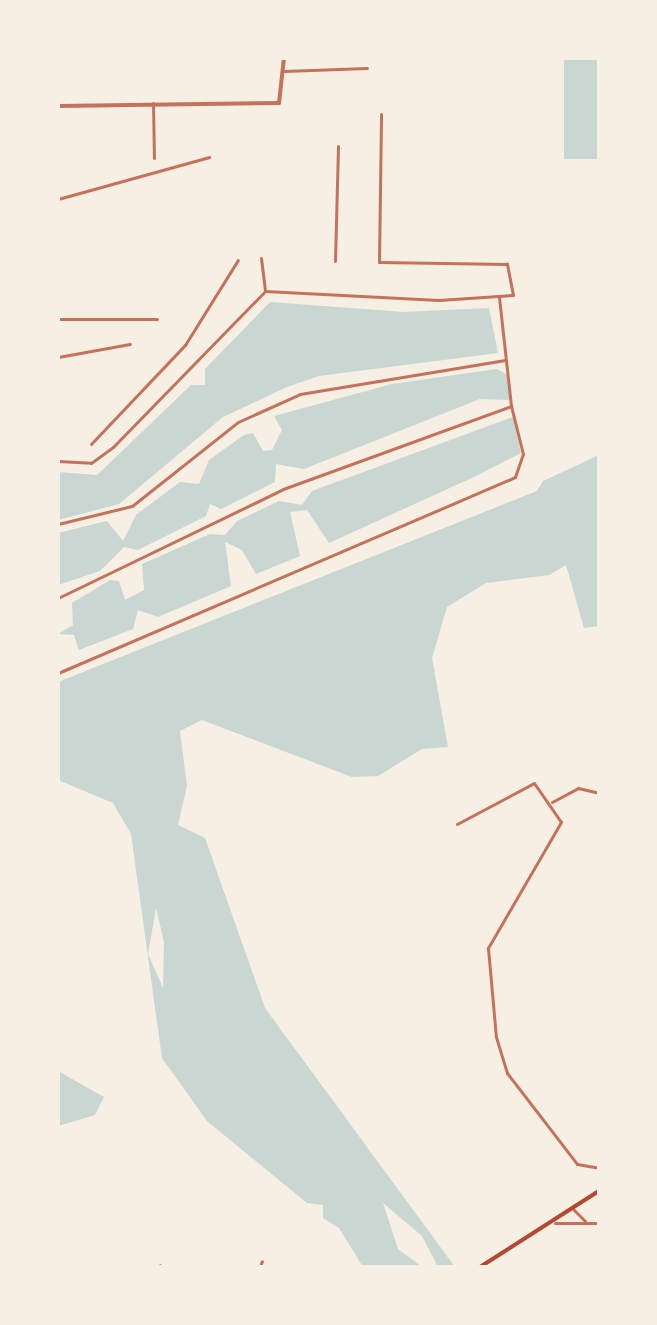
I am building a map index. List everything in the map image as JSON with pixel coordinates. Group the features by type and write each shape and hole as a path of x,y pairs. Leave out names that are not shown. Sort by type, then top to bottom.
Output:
{"main road":[{"path":"480,1267 555,1223 599,1191"}],"street":[{"path":"58,106 279,103 284,58"},
{"path":"284,71 367,68"},
{"path":"153,103 154,158"},
{"path":"58,461 91,463 113,447 265,291 499,298 513,295 507,264 379,262 381,114"},
{"path":"335,261 338,146"},
{"path":"58,199 209,157"},
{"path":"261,258 265,291"},
{"path":"91,444 185,345 238,260"},
{"path":"58,673 515,477 523,454 511,406 499,298"},
{"path":"58,319 157,319"},
{"path":"58,357 130,344"},
{"path":"58,524 132,506 238,422 300,394 505,360"},
{"path":"58,598 283,489 511,406"},
{"path":"457,824 534,783 552,802 560,828 488,948 496,1037 507,1073 577,1164 599,1168"},
{"path":"552,802 578,788 599,793"},
{"path":"573,1209 592,1223"},
{"path":"555,1223 599,1223"},
{"path":"260,1267 262,1261"}],"shaded area":[{"path":"564,58 599,58 599,159 564,159"},
{"path":"270,302 404,312 489,308 498,353 319,376 287,387 223,417 119,504 58,520 58,472 97,475 191,385 205,385 205,369"},
{"path":"497,369 508,375 510,400 480,399 304,469 276,464 275,482 221,509 210,504 206,516 138,550 124,547 100,571 58,585 58,533 107,521 123,541 136,515 180,482 199,484 209,460 244,435 253,433 263,451 272,450 282,430 274,416 392,384"},
{"path":"513,417 521,453 476,476 329,543 307,510 290,512 300,556 256,574 242,550 225,542 231,586 158,617 138,610 133,629 79,650 74,635 58,634 73,625 72,603 110,580 119,581 125,600 144,590 142,564 210,534 225,535 237,521 279,501 302,505 312,491"},
{"path":"599,455 599,626 584,628 566,565 549,575 486,583 447,607 432,658 448,747 422,749 378,776 352,777 202,720 180,731 187,786 178,825 205,838 265,1008 455,1267 438,1267 422,1236 383,1203 398,1249 422,1267 363,1267 339,1228 323,1218 323,1205 307,1203 207,1121 162,1058 131,834 113,803 58,780 58,682 537,491 543,481","holes":["156,908 164,942 163,988 148,954"]},
{"path":"58,1071 104,1097 95,1115 58,1126"}]}
